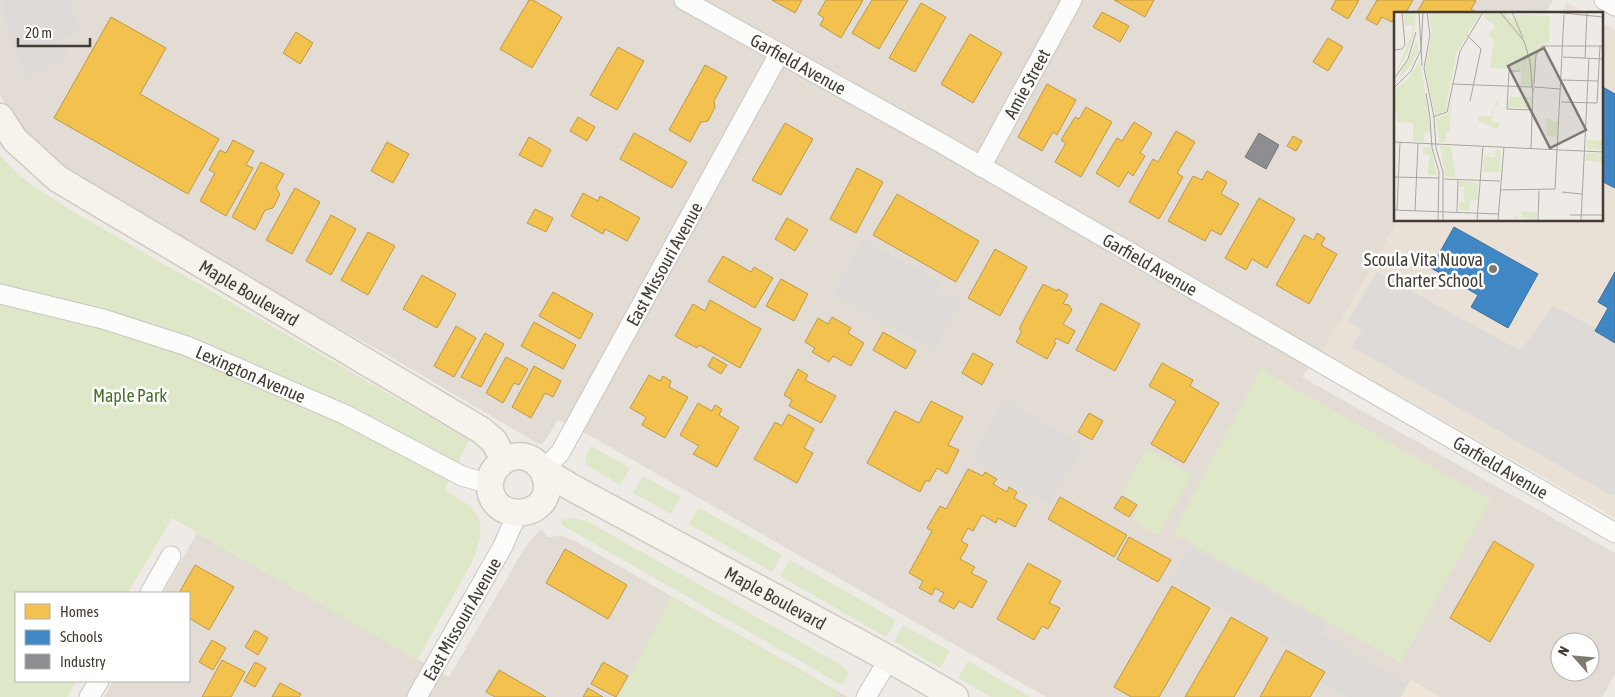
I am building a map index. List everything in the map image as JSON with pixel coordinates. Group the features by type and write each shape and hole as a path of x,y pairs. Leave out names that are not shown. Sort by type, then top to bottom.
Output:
{"street":[{"name":"Garfield Avenue","path":"684,0 981,167 1615,533"},
{"name":"Amie Street","path":"981,167 1072,0"},
{"path":"1604,0 1615,6"},
{"name":"East Missouri Avenue","path":"543,470 560,454 779,54"},
{"name":"Maple Boulevard","path":"0,117 15,140 58,179 481,430 494,441 504,460 518,456 532,459 543,470 596,501 889,659 955,697"},
{"name":"Lexington Avenue","path":"0,294 102,319 187,346 346,416 462,476 490,484"},
{"path":"504,460 494,470 490,484 493,498 502,509 517,514"},
{"path":"543,470 548,485 543,500"},
{"name":"Maple Boulevard","path":"517,514 532,510 543,500 596,501"},
{"name":"East Missouri Avenue","path":"418,697 503,546 517,514"},
{"path":"151,592 172,556"},
{"path":"866,697 889,659"},
{"path":"89,697 98,682"}],"shaded area":[{"path":"0,0 1553,0 1546,12 1394,12 1394,221 1398,221 1322,352 1302,377 1615,553 1615,674 1602,697 1440,697 1411,680 1401,697 1046,697 596,439 558,420 545,441 541,444 535,442 384,353 81,186 24,132 0,95"},
{"path":"2,0 72,0 80,33 60,38 69,58 27,78 12,43 4,16"},
{"path":"1567,2 1584,12 1562,12"},
{"name":"Scoula Vita Nuova Charter School","path":"1602,23 1615,30 1615,518 1322,352 1398,221 1602,221"},
{"path":"863,239 941,282 934,295 943,298 949,294 962,301 935,351 833,295"},
{"path":"1377,272 1517,349 1524,346 1553,306 1597,329 1595,332 1615,343 1615,495 1609,494 1352,347 1362,330 1348,321"},
{"path":"1004,400 1084,445 1050,504 971,459"},
{"path":"541,529 547,537 562,536 575,541 848,697 104,697 112,682 190,682 190,592 164,592 197,533 449,677 526,546"},
{"path":"1189,546 1323,622 1321,634 1406,683 1398,697 1348,697 1323,683 1329,670 1170,580"},
{"path":"1411,680 1440,697 1401,697"}],"green space":[{"name":"Maple Park","path":"0,155 27,181 79,215 469,440 444,490 474,510 480,526 480,536 472,562 417,660 172,518 129,592 15,592 15,682 75,682 67,697 0,697"},
{"path":"1261,369 1491,500 1401,663 1173,533"},
{"path":"591,446 630,468 620,485 587,465 585,458"},
{"path":"1147,448 1193,474 1158,536 1131,521 1140,505 1122,494"},
{"path":"643,476 681,497 671,514 633,493"},
{"path":"698,507 782,555 772,572 689,524"},
{"path":"572,518 587,521 843,666 849,673 842,685 562,525 561,520"},
{"path":"790,560 896,620 886,637 780,576"},
{"path":"672,597 837,691 834,697 618,697"},
{"path":"903,625 950,651 940,668 894,641"},
{"path":"968,661 1030,697 991,697 958,678"}],"building: Homes":[{"path":"529,0 533,0 562,17 532,68 500,49"},
{"path":"772,0 802,0 795,13"},
{"path":"826,0 863,0 841,38 820,25 824,18 818,14"},
{"path":"872,0 908,0 879,49 852,33"},
{"path":"1114,0 1154,0 1145,17"},
{"path":"1336,0 1359,0 1348,19 1331,9"},
{"path":"1377,0 1413,0 1406,12 1394,12 1392,22 1382,17 1377,25 1366,19"},
{"path":"1424,0 1476,1 1471,9 1476,12 1417,12"},
{"path":"921,3 946,17 915,72 889,58"},
{"path":"1102,12 1129,26 1120,42 1093,27"},
{"path":"111,17 166,48 140,94 219,139 188,194 54,118"},
{"path":"296,32 313,43 300,64 283,53"},
{"path":"970,34 1002,53 973,103 941,84"},
{"path":"1328,38 1343,47 1328,71 1313,62"},
{"path":"618,47 644,61 617,110 590,95"},
{"path":"705,65 727,77 714,101 715,107 708,121 701,122 690,142 669,130"},
{"path":"1047,84 1076,100 1057,135 1053,132 1042,151 1018,137"},
{"path":"1086,107 1112,122 1081,177 1055,162 1066,143 1061,140 1075,117 1079,119"},
{"path":"578,117 595,127 587,141 570,131"},
{"path":"1134,122 1152,133 1140,153 1145,156 1133,176 1128,172 1119,187 1096,173 1117,138 1122,141"},
{"path":"785,123 813,139 781,195 752,180"},
{"path":"1176,131 1195,142 1177,173 1183,177 1159,219 1129,202 1153,159 1158,162"},
{"path":"634,133 687,162 672,188 620,159"},
{"path":"1293,136 1302,141 1296,151 1287,146"},
{"path":"529,137 551,150 542,167 519,155"},
{"path":"233,140 254,151 246,165 253,168 226,216 200,201 215,173 209,170 220,150 226,153"},
{"path":"387,142 409,154 393,183 371,171"},
{"path":"261,162 284,174 276,188 280,194 273,208 265,210 255,230 232,217"},
{"path":"857,168 883,182 856,233 830,219"},
{"path":"1207,171 1227,182 1221,194 1239,204 1221,235 1211,230 1205,241 1168,221 1193,176 1202,180"},
{"path":"295,188 320,202 292,254 266,240"},
{"path":"583,193 598,201 600,196 640,218 627,241 605,229 603,234 571,216"},
{"path":"897,194 979,241 956,282 873,235"},
{"path":"1259,198 1295,219 1267,268 1252,259 1246,270 1225,258"},
{"path":"535,209 553,218 546,232 527,223"},
{"path":"331,215 356,229 331,275 306,261"},
{"path":"787,218 808,230 795,251 775,239"},
{"path":"368,232 395,246 368,295 341,280"},
{"path":"1317,233 1325,238 1321,245 1337,254 1309,304 1276,285 1304,235 1314,240"},
{"path":"995,249 1027,267 1000,316 968,298"},
{"path":"723,256 751,272 754,267 773,278 755,308 708,281"},
{"path":"422,275 456,294 437,328 403,309"},
{"path":"781,279 808,294 794,321 766,306"},
{"path":"1043,284 1068,295 1063,304 1069,305 1072,310 1063,324 1075,331 1068,344 1056,338 1054,342 1056,343 1047,359 1016,342 1022,331 1019,329"},
{"path":"553,292 593,314 580,339 539,316"},
{"path":"710,300 761,329 740,368 699,345 697,348 675,336 693,304 705,311"},
{"path":"1101,303 1140,324 1115,371 1076,350"},
{"path":"832,317 851,328 848,333 864,343 851,366 833,356 829,362 812,352 815,348 805,342 818,318 828,324"},
{"path":"534,322 576,345 563,369 521,346"},
{"path":"456,326 476,338 454,377 434,366"},
{"path":"883,332 916,351 906,369 873,350"},
{"path":"485,333 504,344 481,387 461,377"},
{"path":"973,353 993,364 982,385 962,373"},
{"path":"506,357 528,369 519,385 514,383 503,403 486,393"},
{"path":"713,357 727,365 721,374 708,366"},
{"path":"1162,363 1193,380 1190,386 1219,403 1184,463 1151,444 1176,401 1149,386"},
{"path":"534,366 561,381 553,397 545,393 531,418 512,407"},
{"path":"798,369 808,375 805,380 836,396 821,423 789,406 792,400 784,395"},
{"path":"649,375 660,381 663,376 671,381 669,387 688,397 665,438 642,425 646,417 630,408"},
{"path":"931,401 963,417 948,445 959,450 947,474 937,468 929,482 926,480 920,492 867,463 895,411 919,423"},
{"path":"698,403 712,411 715,405 722,409 719,415 739,427 717,467 693,454 699,446 680,435"},
{"path":"1089,413 1103,421 1092,440 1078,432"},
{"path":"788,414 814,429 804,448 813,453 797,483 754,459 775,422 782,426"},
{"path":"968,469 983,476 985,472 997,479 993,484 1007,492 1009,487 1017,492 1014,498 1027,505 1015,527 998,518 996,523 982,515 973,531 968,528 961,541 968,545 960,559 975,567 971,573 987,581 972,608 959,601 954,609 939,601 944,593 935,588 932,595 919,588 923,581 909,573 932,531 927,528 940,506 946,509"},
{"path":"1122,496 1137,505 1129,517 1114,508"},
{"path":"1060,497 1127,535 1114,557 1048,519"},
{"path":"1129,537 1171,560 1158,582 1117,559"},
{"path":"1494,541 1534,565 1490,642 1450,618"},
{"path":"565,549 627,585 608,619 546,583"},
{"path":"1028,563 1061,581 1049,603 1060,608 1048,629 1042,626 1034,640 997,619"},
{"path":"195,565 234,587 209,630 190,619 190,592 180,592"},
{"path":"1172,586 1210,608 1159,697 1131,697 1114,687"},
{"path":"1231,617 1268,638 1234,697 1185,697"},
{"path":"255,630 268,638 258,655 245,647"},
{"path":"212,640 226,648 213,670 199,662"},
{"path":"1286,650 1325,672 1310,697 1260,697"},
{"path":"222,660 245,672 231,697 202,697"},
{"path":"255,662 266,668 255,687 244,681"},
{"path":"603,662 628,676 616,697 591,684"},
{"path":"499,670 546,697 495,697 486,692"},
{"path":"280,683 301,694 299,697 272,697"},
{"path":"588,688 603,697 583,697"}],"building: Schools":[{"path":"1602,87 1615,94 1615,188 1602,182"},
{"path":"1454,227 1538,274 1508,328 1471,307 1478,295 1431,268"},
{"path":"1615,272 1615,343 1595,331 1608,308 1598,302"}],"building: Industry":[{"path":"1259,133 1279,145 1266,169 1245,157"}],"place":[{"name":"Scoula Vita Nuova Charter School","path":"1493,269"}]}
